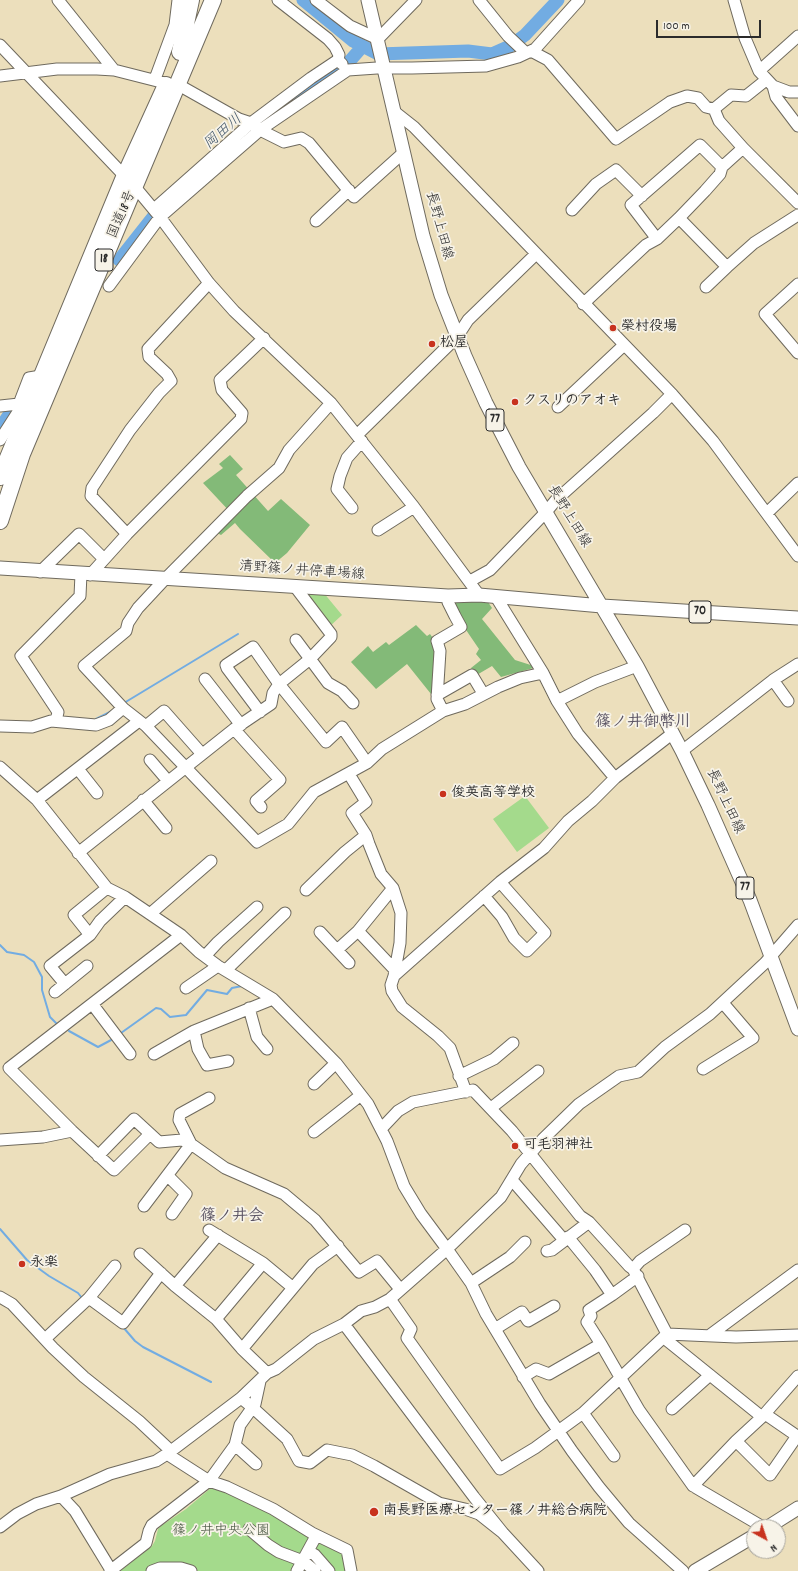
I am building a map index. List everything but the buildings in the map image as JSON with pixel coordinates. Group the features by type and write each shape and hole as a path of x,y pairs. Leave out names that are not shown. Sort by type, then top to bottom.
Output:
{"highway":[{"path":"186,50 191,0"},
{"name":"国道18号","path":"186,50 201,0"},
{"name":"国道18号","path":"0,477 125,175 166,83 213,0"},
{"path":"186,50 221,0"},
{"name":"国道18号","path":"0,521 22,454 135,187 166,83"}],"main road":[{"name":"長野上田線","path":"368,0 423,236 457,337 493,418 519,467 637,666 682,751 733,858 772,956 798,1029"},
{"name":"清野篠ノ井停車場線","path":"0,568 40,572 296,588 448,596 479,595 602,606"},
{"name":"70","path":"602,606 798,618"},
{"path":"781,1519 798,1508"},
{"path":"695,1571 746,1541"}],"street":[{"path":"58,0 114,70"},
{"path":"166,83 178,0"},
{"path":"278,0 332,43 343,65"},
{"path":"316,0 350,26 378,39 416,0"},
{"path":"479,0 508,36 528,52 548,60 616,139 670,102 686,96 698,98 706,107 714,109"},
{"path":"109,286 157,212 256,127 343,65 384,68 486,66 518,57 534,49 579,0"},
{"path":"733,0 745,38 766,79 776,97 798,126"},
{"path":"714,109 731,95 746,96 766,79 798,36"},
{"path":"0,45 125,175 157,212 209,283 234,311 331,402 414,507 479,595"},
{"path":"0,76 64,68 114,70 184,88 284,142 301,138 309,143 354,197 403,153"},
{"path":"766,79 789,92 798,92"},
{"path":"714,109 719,121 743,148 798,203"},
{"path":"395,112 407,120 583,304 672,394 713,442 798,556"},
{"path":"657,239 631,205 700,145 722,167"},
{"path":"583,304 646,245 657,239 679,218 720,174 722,167 743,148"},
{"path":"572,210 596,184 616,170 642,196"},
{"path":"316,221 349,190"},
{"path":"706,287 754,243 798,215"},
{"path":"679,218 727,267"},
{"path":"352,508 337,489 347,458 360,438 457,337 468,320 536,254"},
{"path":"127,534 91,496 92,488 130,430 159,393 171,381 167,374 149,357 148,349 209,283"},
{"path":"797,287 764,314 794,341 798,353"},
{"path":"56,721 58,712 21,656 80,596 86,574 104,559 241,419 242,413 222,390 220,380 264,338"},
{"path":"558,407 624,345"},
{"path":"0,440 18,412 19,404 29,378 41,376"},
{"path":"470,581 490,570 556,500 653,413 672,394"},
{"path":"331,402 289,450 279,468 247,496 165,579 138,608 128,623 126,631 84,666 123,708 143,724 187,767 257,842 288,824 314,792 367,763 382,749 443,711 465,704 498,687 520,678 543,673"},
{"path":"0,405 19,404"},
{"path":"767,513 798,483"},
{"path":"378,530 414,507"},
{"path":"40,572 79,534 104,559"},
{"path":"78,853 202,754 237,727 271,704 273,693 279,684 310,659 331,637 331,634 296,588"},
{"path":"443,711 437,699 440,651 437,641 461,627 451,609 448,596"},
{"path":"496,597 543,673 557,701 578,734 615,778"},
{"path":"296,640 328,683 342,691 353,703"},
{"path":"260,712 226,665 253,647 279,684 326,742 342,728 367,763"},
{"path":"682,751 773,680 798,664"},
{"path":"557,701 595,682 637,666"},
{"path":"437,696 472,675 481,690"},
{"path":"205,679 237,727 280,780 256,801 261,807"},
{"path":"773,680 788,701"},
{"path":"0,726 32,727 51,721 96,725 109,720 123,708"},
{"path":"37,800 78,769 164,711 202,754"},
{"path":"394,972 500,882 544,848 568,821 592,801 615,778 673,733"},
{"path":"150,760 168,781"},
{"path":"0,767 37,800 107,888 125,898 181,935 199,952 222,968 273,999 336,1063 368,1104 381,1129 404,1186 421,1214 471,1283 486,1314 523,1377 558,1431 599,1487 629,1523 683,1571"},
{"path":"78,769 97,793"},
{"path":"349,774 366,802 352,813 366,835 381,874 393,888 398,900 402,918 400,944 391,985 392,991 402,1007 438,1036 450,1048 466,1092"},
{"path":"143,800 166,828"},
{"path":"306,890 345,852 366,835"},
{"path":"150,914 211,861"},
{"path":"484,896 502,917 514,938 527,951 546,933 500,882"},
{"path":"90,935 74,915 107,888"},
{"path":"337,950 358,931 393,888"},
{"path":"65,984 50,966 90,935 100,921 125,898"},
{"path":"205,956 218,942 257,908"},
{"path":"186,988 222,968 285,913"},
{"path":"0,1527 17,1514 62,1496 110,1474 156,1461 169,1453 241,1398 263,1377 276,1369 314,1339 344,1324 361,1311 375,1307 390,1299 447,1249 502,1197 521,1164 530,1152 579,1104 619,1076 638,1072 665,1047 723,1003 744,981 772,956 798,925"},
{"path":"358,931 394,972"},
{"path":"320,932 349,963"},
{"path":"150,1134 114,1170 72,1131 10,1068 93,1005 181,935"},
{"path":"55,992 87,966"},
{"path":"154,1054 194,1031 273,999"},
{"path":"703,1070 753,1038 723,1003"},
{"path":"93,1005 130,1054"},
{"path":"249,1008 257,1037 266,1049"},
{"path":"194,1031 198,1048 207,1066 228,1061"},
{"path":"460,1076 494,1059 513,1043"},
{"path":"314,1084 336,1063"},
{"path":"491,1108 538,1071"},
{"path":"381,1129 398,1111 413,1102 473,1090 530,1152 580,1216 589,1222 636,1273 666,1336 710,1375 763,1415 797,1436 796,1440 770,1475 736,1442"},
{"path":"314,1132 361,1095"},
{"path":"191,1144 179,1120 180,1114 209,1098"},
{"path":"98,1156 134,1119 159,1142 182,1140 191,1144 225,1168 284,1194 314,1220 359,1272 377,1261 400,1289"},
{"path":"0,1140 43,1137 72,1131"},
{"path":"144,1206 191,1144"},
{"path":"168,1176 186,1194 172,1214"},
{"path":"512,1180 595,1270 612,1295"},
{"path":"547,1251 552,1250 589,1222"},
{"path":"686,1230 640,1261 636,1273 612,1295 588,1310 591,1316 587,1322 639,1410 693,1486 749,1519"},
{"path":"175,1286 214,1232 262,1263 292,1287"},
{"path":"471,1283 510,1257 525,1242"},
{"path":"242,1349 292,1287 313,1264 338,1246"},
{"path":"140,1254 175,1286 216,1319 242,1349 263,1377"},
{"path":"216,1319 262,1263"},
{"path":"45,1339 89,1298 115,1266"},
{"path":"710,1335 798,1270"},
{"path":"89,1298 123,1323 161,1274"},
{"path":"0,1297 12,1304 84,1377 139,1421 169,1453 209,1481 227,1487 274,1509 312,1533 347,1550 351,1571"},
{"path":"390,1299 411,1329 407,1338 500,1469 535,1448 583,1413 666,1336 798,1335"},
{"path":"495,1329 522,1312 528,1321 554,1306"},
{"path":"344,1324 469,1491 503,1533 538,1571"},
{"path":"523,1377 536,1369 549,1374 601,1344"},
{"path":"672,1409 710,1375"},
{"path":"693,1486 763,1415 798,1376"},
{"path":"62,1496 75,1511 111,1570 146,1543 149,1530 152,1525 209,1481 234,1445 240,1425 252,1406 255,1404 263,1377"},
{"path":"241,1398 252,1406 287,1439 299,1461 310,1463 327,1450 352,1455 439,1503 480,1514 503,1533"},
{"path":"583,1413 614,1456"},
{"path":"234,1445 256,1464"},
{"path":"249,1529 268,1545 279,1552 303,1561 315,1571"},
{"path":"297,1571 315,1538"},
{"path":"308,1551 315,1555 330,1571"},
{"path":"152,1571 160,1568 181,1568 191,1571"}],"green space":[{"path":"230,455 243,469 236,475 268,511 281,499 310,525 287,553 275,563 235,523 221,535 215,532 232,514 203,483 223,468 219,464"},
{"path":"301,591 323,592 342,615 328,628"},
{"path":"451,601 488,602 492,608 482,619 515,660 537,667 501,677 492,666 475,676 471,668 481,660 476,654 479,649 464,627"},
{"path":"416,625 427,636 430,634 435,641 435,699 407,664 376,689 351,662 368,646 373,652 386,642 389,645"},
{"path":"525,796 549,828 517,852 493,819"},
{"name":"篠ノ井中央公園","path":"212,1487 241,1497 347,1552 350,1571 120,1571 152,1546 158,1529 161,1526 186,1509"}],"waterway":[{"name":"岡田川","path":"303,0 353,41 378,54 468,51 492,54 510,46 525,35 558,0"},
{"name":"岡田川","path":"297,95 307,87 348,63 362,47"},
{"name":"岡田川","path":"119,260 153,217 166,205"},
{"name":"岡田川","path":"0,428 13,409"},
{"path":"124,703 238,634"},
{"path":"96,719 112,711"},
{"path":"0,945 7,952 24,955 34,962 42,977 42,990 50,1017 58,1025"},
{"path":"121,1033 156,1008 161,1009 170,1017 186,1015 207,990 227,994 232,988 242,986"},
{"path":"69,1031 98,1047 113,1039"},
{"path":"0,1229 27,1260 49,1276 78,1293 82,1298"},
{"path":"123,1327 135,1341 143,1347 211,1382"}],"place":[{"name":"榮村役場","path":"613,328"},
{"name":"松屋","path":"432,344"},
{"name":"クスリのアオキ","path":"515,402"},
{"name":"俊英高等学校","path":"443,794"},
{"name":"可毛羽神社","path":"515,1146"},
{"name":"永楽","path":"22,1264"},
{"name":"南長野医療センター篠ノ井総合病院","path":"374,1512"}],"district":[{"name":"篠ノ井御幣川","path":"643,724"},
{"name":"篠ノ井会","path":"232,1218"}]}
